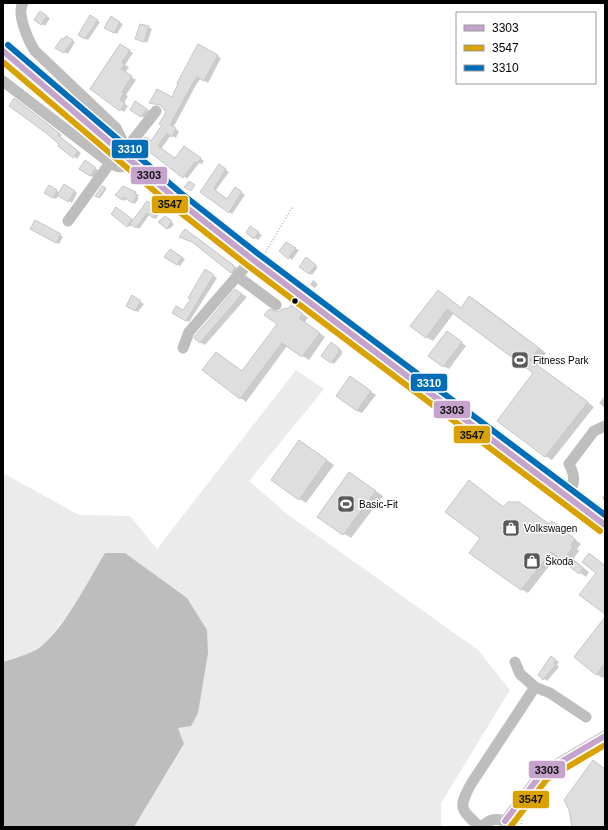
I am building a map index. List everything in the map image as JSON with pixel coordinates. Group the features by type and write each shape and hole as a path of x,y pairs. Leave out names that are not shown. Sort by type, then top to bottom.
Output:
{"main road":[{"path":"3,51 177,200 255,261 605,525"}],"street":[{"path":"3,81 110,163 115,166 125,166 125,154 122,140 116,128 35,52 30,43 21,15 23,3"},
{"path":"125,154 156,111"},
{"path":"68,221 110,163"},
{"path":"183,348 189,332 237,276 255,261"},
{"path":"237,276 276,305"},
{"path":"567,497 574,485 574,474 569,464 594,431 605,426"},
{"path":"516,662 520,674 535,687 550,693 586,717"},
{"path":"535,687 471,784 462,801 461,807 464,812 481,827 494,819 508,824 542,773 605,736"}],"path":[{"path":"255,261 292,206"}],"shaded area":[{"path":"296,370 324,389 249,481 287,514 478,650 510,690 441,803 441,827 134,827 184,745 65,618 45,644 23,656 3,662 3,473 79,515 130,516 157,549"},
{"path":"105,553 125,553 187,598 207,630 208,653 198,713 191,726 178,728 184,744 134,827 3,827 3,662 36,650 54,634 78,600"}],"building":[{"path":"40,11 47,16 41,25 34,20"},
{"path":"90,15 98,20 85,39 78,35"},
{"path":"111,16 120,22 114,33 104,28"},
{"path":"140,24 149,26 144,42 135,39"},
{"path":"66,36 73,40 64,53 55,48 62,38 64,39"},
{"path":"120,44 130,50 122,62 125,64 121,69 132,76 122,92 124,93 120,100 125,103 120,111 90,89"},
{"path":"198,44 218,55 204,81 197,77 193,83 170,125 176,128 172,137 167,133 158,146 175,158 184,146 201,158 198,163 195,162 183,178 139,144 145,137 151,141 162,125 159,124 166,112 160,105 149,103 157,89 172,97 178,84 177,83"},
{"path":"14,98 59,133 58,135 78,151 73,158 58,146 59,144 46,133 9,106"},
{"path":"135,101 147,109 141,117 130,110"},
{"path":"85,160 96,168 90,176 79,169"},
{"path":"219,164 226,169 214,188 216,191 227,199 235,187 242,192 229,213 200,192"},
{"path":"189,181 195,185 191,191 184,187"},
{"path":"64,184 75,191 68,202 57,195"},
{"path":"49,185 57,190 53,198 44,193"},
{"path":"102,186 106,188 98,198 95,196"},
{"path":"123,186 136,192 135,194 137,196 132,203 124,197 122,200 115,195"},
{"path":"147,201 158,209 153,218 147,213 136,228 130,224"},
{"path":"116,207 132,219 127,227 111,214"},
{"path":"165,216 172,221 167,229 158,222"},
{"path":"35,220 61,234 56,243 30,229"},
{"path":"250,226 259,232 254,239 246,233"},
{"path":"185,229 232,264 235,268 231,273 192,242 179,237"},
{"path":"286,242 296,248 288,259 279,251"},
{"path":"170,249 182,257 177,265 164,257"},
{"path":"306,257 316,265 309,274 299,267"},
{"path":"205,269 214,275 186,321 172,313 176,306 183,310 191,299 188,298"},
{"path":"235,289 242,294 200,343 194,338 195,336"},
{"path":"438,290 461,308 469,296 539,348 530,360 588,402 545,457 497,421 533,373 447,309 426,338 410,326"},
{"path":"132,295 141,301 135,311 126,306"},
{"path":"291,305 303,314 299,318 320,333 302,357 282,343 240,399 202,370 216,352 242,371 277,324 264,315 269,309 278,312 282,309 289,308"},
{"path":"447,331 462,342 443,367 428,356"},
{"path":"331,342 339,348 339,352 331,363 321,356"},
{"path":"350,376 371,391 357,411 336,396"},
{"path":"299,440 327,460 299,500 271,480"},
{"name":"Basic-Fit","path":"349,472 376,491 343,535 317,517"},
{"path":"469,480 503,507 508,502 519,502 549,524 552,521 575,539 571,545 573,547 567,555 583,568 579,574 551,552 521,590 469,553 480,538 445,512"},
{"path":"589,553 605,566 605,614 579,595 596,573 582,562"},
{"path":"605,617 605,663 596,675 574,657"},
{"path":"551,656 556,660 554,663 556,664 543,680 538,675"},
{"path":"593,760 605,769 605,827 572,827 569,810 564,800"}],"transit line":[{"name":"3310","path":"8,45 182,194 257,253 605,515"},
{"name":"3303","path":"3,51 177,200 252,259 605,525"},
{"name":"3547","path":"3,62 172,206 247,265 600,531"},
{"name":"3303","path":"505,821 542,773 605,736"},
{"name":"3547","path":"511,826 547,779 605,745"}],"place":[{"name":"Fitness Park","path":"520,360"},
{"name":"Basic-Fit","path":"346,504"},
{"name":"Volkswagen","path":"511,528"},
{"name":"Škoda","path":"532,561"}]}
